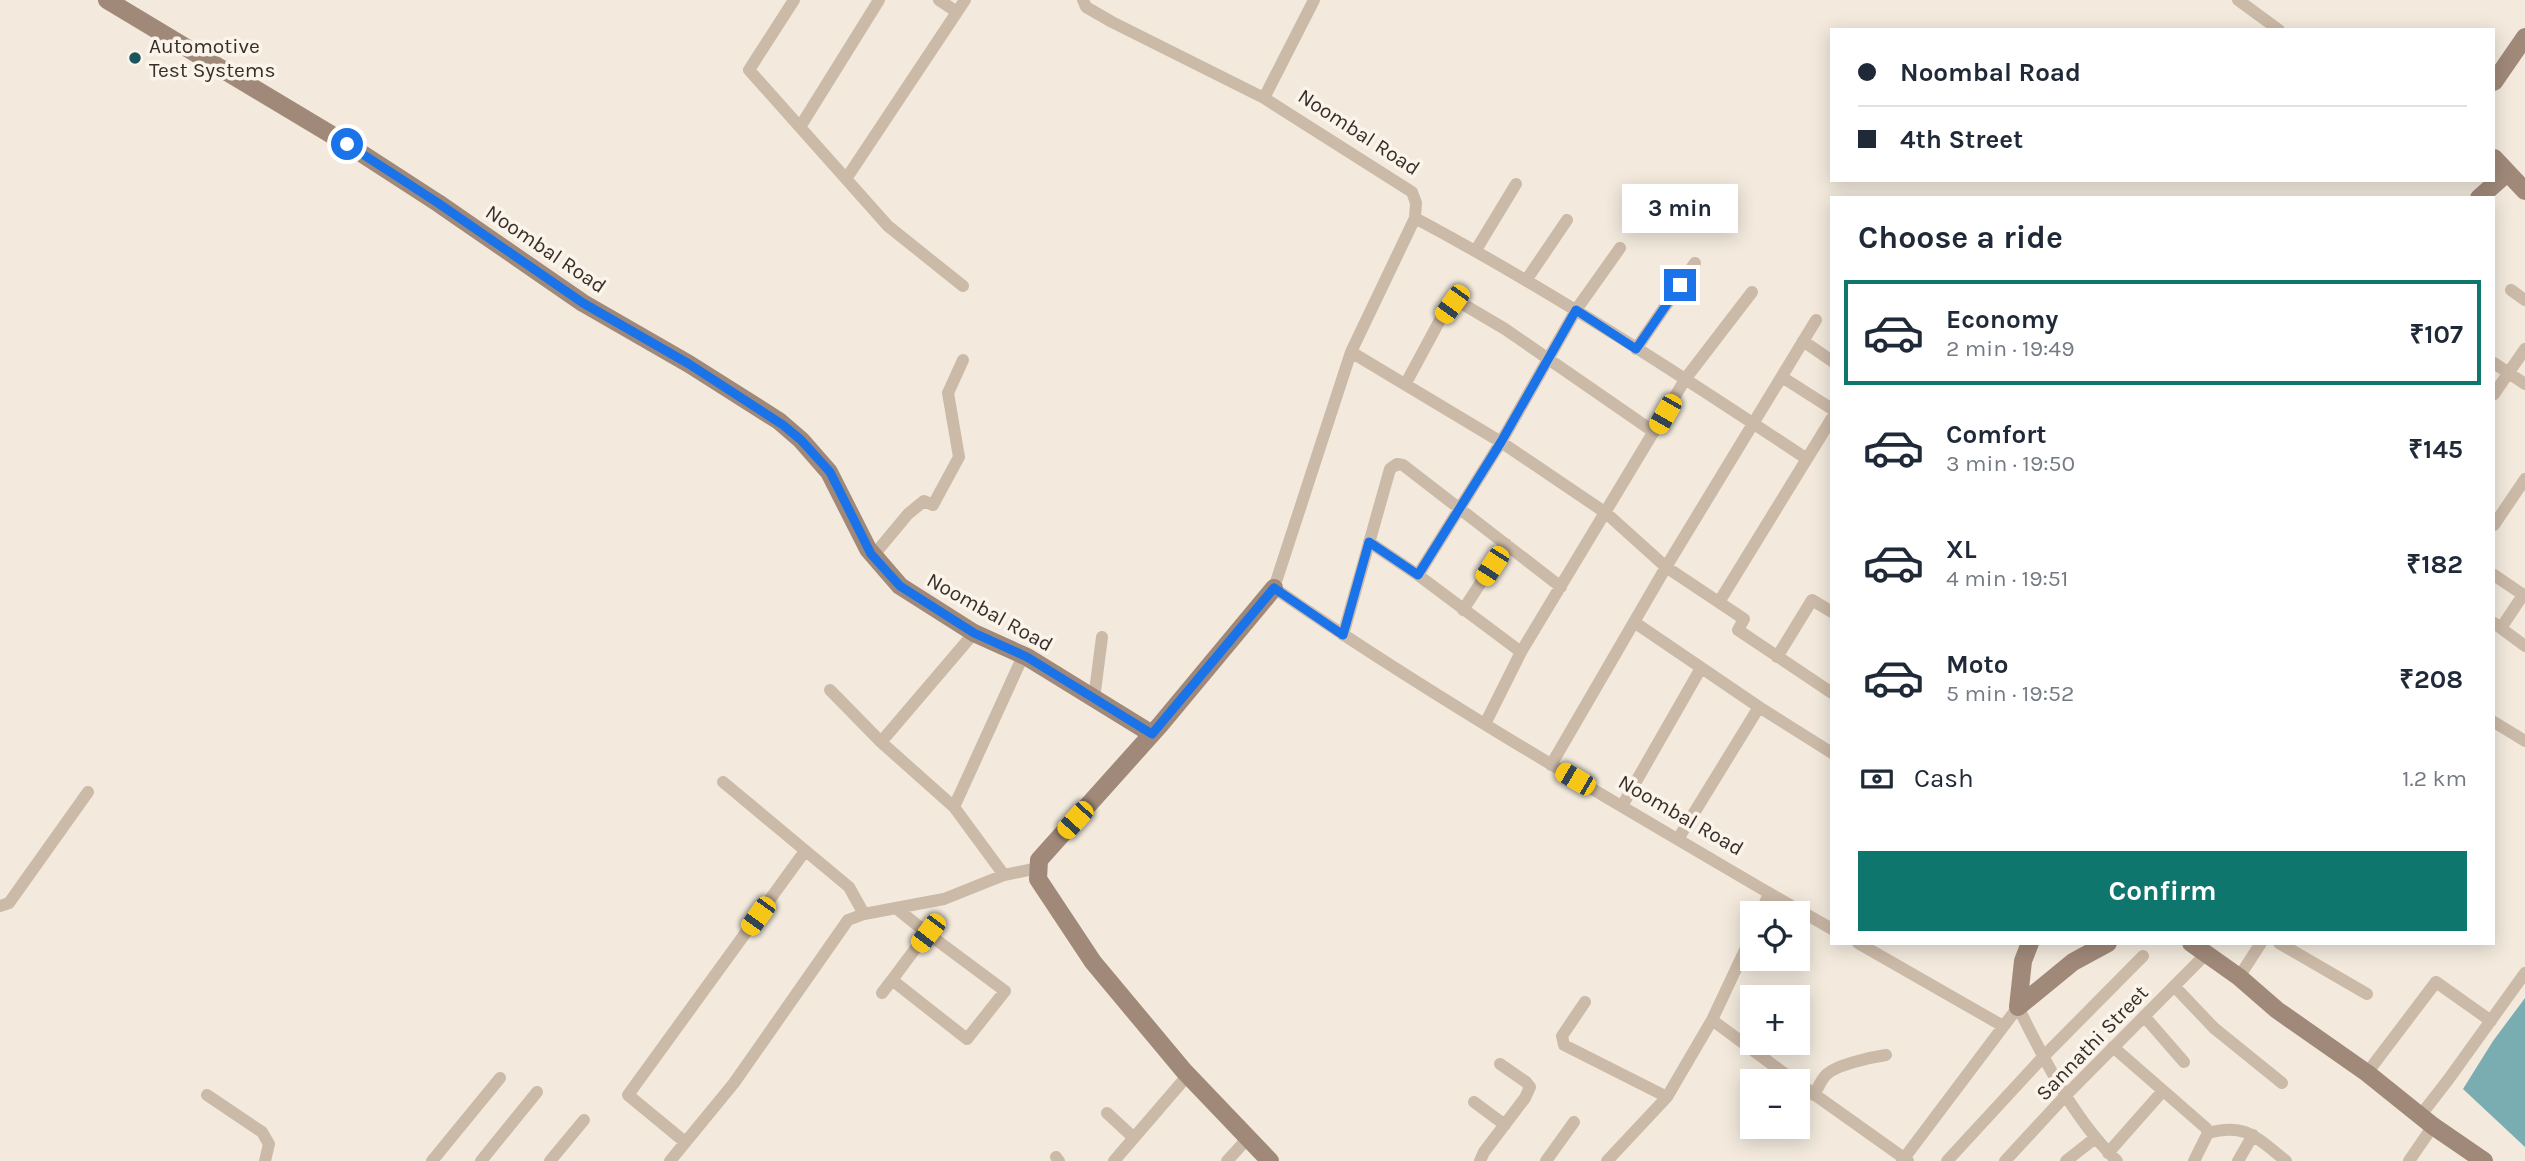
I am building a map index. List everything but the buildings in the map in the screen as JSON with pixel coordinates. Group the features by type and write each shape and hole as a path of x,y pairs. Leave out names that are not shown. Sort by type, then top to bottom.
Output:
{"street":[{"name":"Noombal Road","path":"107,0 347,144 583,303 689,364 783,425 801,440 830,472 873,556 911,595 974,633 1023,656 1152,734"},
{"path":"794,0 749,70 888,226 963,286"},
{"path":"800,127 879,0"},
{"path":"939,0 957,12"},
{"path":"846,179 965,0"},
{"name":"Noombal Road","path":"1083,0 1086,7 1112,22 1264,98 1412,192 1416,203 1415,218"},
{"path":"1264,98 1314,0"},
{"path":"2238,0 2276,28"},
{"path":"2495,81 2525,37"},
{"path":"2495,159 2525,191"},
{"path":"2481,196 2507,173"},
{"path":"1475,250 1516,184"},
{"path":"1270,1161 1188,1075 1093,962 1038,879 1038,860 1152,734 1274,588 1351,352 1415,218 1528,279 1686,378 1807,459"},
{"path":"1528,279 1567,220"},
{"path":"1418,575 1501,442 1576,310 1620,248"},
{"path":"1636,349 1695,263"},
{"path":"2511,290 2525,300"},
{"path":"1485,724 1521,652 1686,378 1752,292"},
{"path":"1406,383 1440,320 1452,304 1461,303 1495,323 1654,432"},
{"path":"1551,765 1666,567 1816,320"},
{"path":"1803,341 1830,360"},
{"path":"2495,392 2525,349"},
{"path":"1351,352 1501,442 1606,513 1666,567 1744,619 1738,631 1830,692"},
{"path":"873,556 908,514 924,501 933,505 959,457 948,393 963,360"},
{"path":"2495,364 2525,384"},
{"path":"1782,377 1830,408"},
{"path":"1719,602 1830,421"},
{"path":"1343,635 1390,470 1397,464 1403,465 1561,587"},
{"path":"2495,524 2525,479"},
{"path":"1369,542 1521,652"},
{"path":"1464,610 1506,544"},
{"path":"2495,576 2524,596 2498,626 2525,646"},
{"name":"Noombal Road","path":"1274,588 1343,635 1551,765 1830,928"},
{"path":"1777,657 1812,600 1830,611"},
{"path":"1634,622 1759,707 1830,751"},
{"path":"881,742 974,633"},
{"path":"1094,699 1102,637"},
{"path":"954,807 1023,656"},
{"path":"1622,806 1701,668"},
{"path":"830,690 881,742 954,807 1004,875"},
{"path":"1678,839 1759,707"},
{"path":"2495,723 2525,741"},
{"path":"723,782 849,887 864,914"},
{"path":"0,906 9,903 88,792"},
{"path":"685,1142 628,1096 806,851"},
{"path":"670,1161 734,1083 848,920 864,914 944,899 1004,875 1038,868"},
{"path":"1766,901 1769,893"},
{"path":"892,981 967,1039 1005,990 896,908"},
{"path":"883,993 928,933"},
{"path":"1861,945 2003,1026"},
{"path":"2029,945 2023,961 2018,1007 2043,1057 2094,1139 2113,1157 2161,1093"},
{"path":"2073,962 2083,945"},
{"path":"1810,1092 1905,1160 2018,1007 2073,962 2104,945"},
{"path":"2194,945 2239,976 2277,1010 2367,1073 2426,1121 2484,1161"},
{"path":"2239,976 2260,945"},
{"path":"2282,945 2367,994"},
{"name":"Sannathi Street","path":"2006,1161 2066,1095 2207,953"},
{"path":"1947,1161 2043,1057 2143,956"},
{"path":"1613,1159 1667,1097 1713,1020 1740,960"},
{"path":"2409,1161 2426,1121 2525,973"},
{"path":"2367,1073 2436,982 2491,1021"},
{"path":"2174,986 2214,1028 2282,1083"},
{"path":"1585,1002 1563,1037 1564,1045 1667,1097"},
{"path":"2144,1016 2184,1062"},
{"path":"1713,1020 1779,1069"},
{"path":"2113,1047 2206,1128 2208,1133"},
{"path":"1814,1095 1831,1071 1851,1065 1859,1059 1886,1055"},
{"path":"1480,1161 1530,1087 1500,1064"},
{"path":"1114,1161 1188,1075"},
{"path":"432,1161 500,1079"},
{"path":"481,1161 537,1092"},
{"path":"207,1095 262,1132 269,1143 265,1161"},
{"path":"1474,1102 1505,1125"},
{"path":"1107,1113 1134,1138"},
{"path":"550,1161 584,1119"},
{"path":"1546,1161 1574,1122"},
{"path":"2208,1133 2231,1128 2242,1129 2286,1161"},
{"path":"2194,1161 2208,1133"},
{"path":"2238,1161 2253,1135"},
{"path":"1227,1161 1248,1138"},
{"path":"2066,1161 2094,1139"}],"water":[{"path":"2525,998 2525,1147 2463,1089 2493,1041"}],"place":[{"name":"Automotive Test Systems","path":"135,58"}],"route":[{"path":"347,144 583,303 689,364 783,425 801,440 830,472 871,554 900,586 974,633 1027,657 1152,734 1274,588 1343,635 1369,542 1418,575 1501,442 1576,310 1636,349 1680,285"}]}
